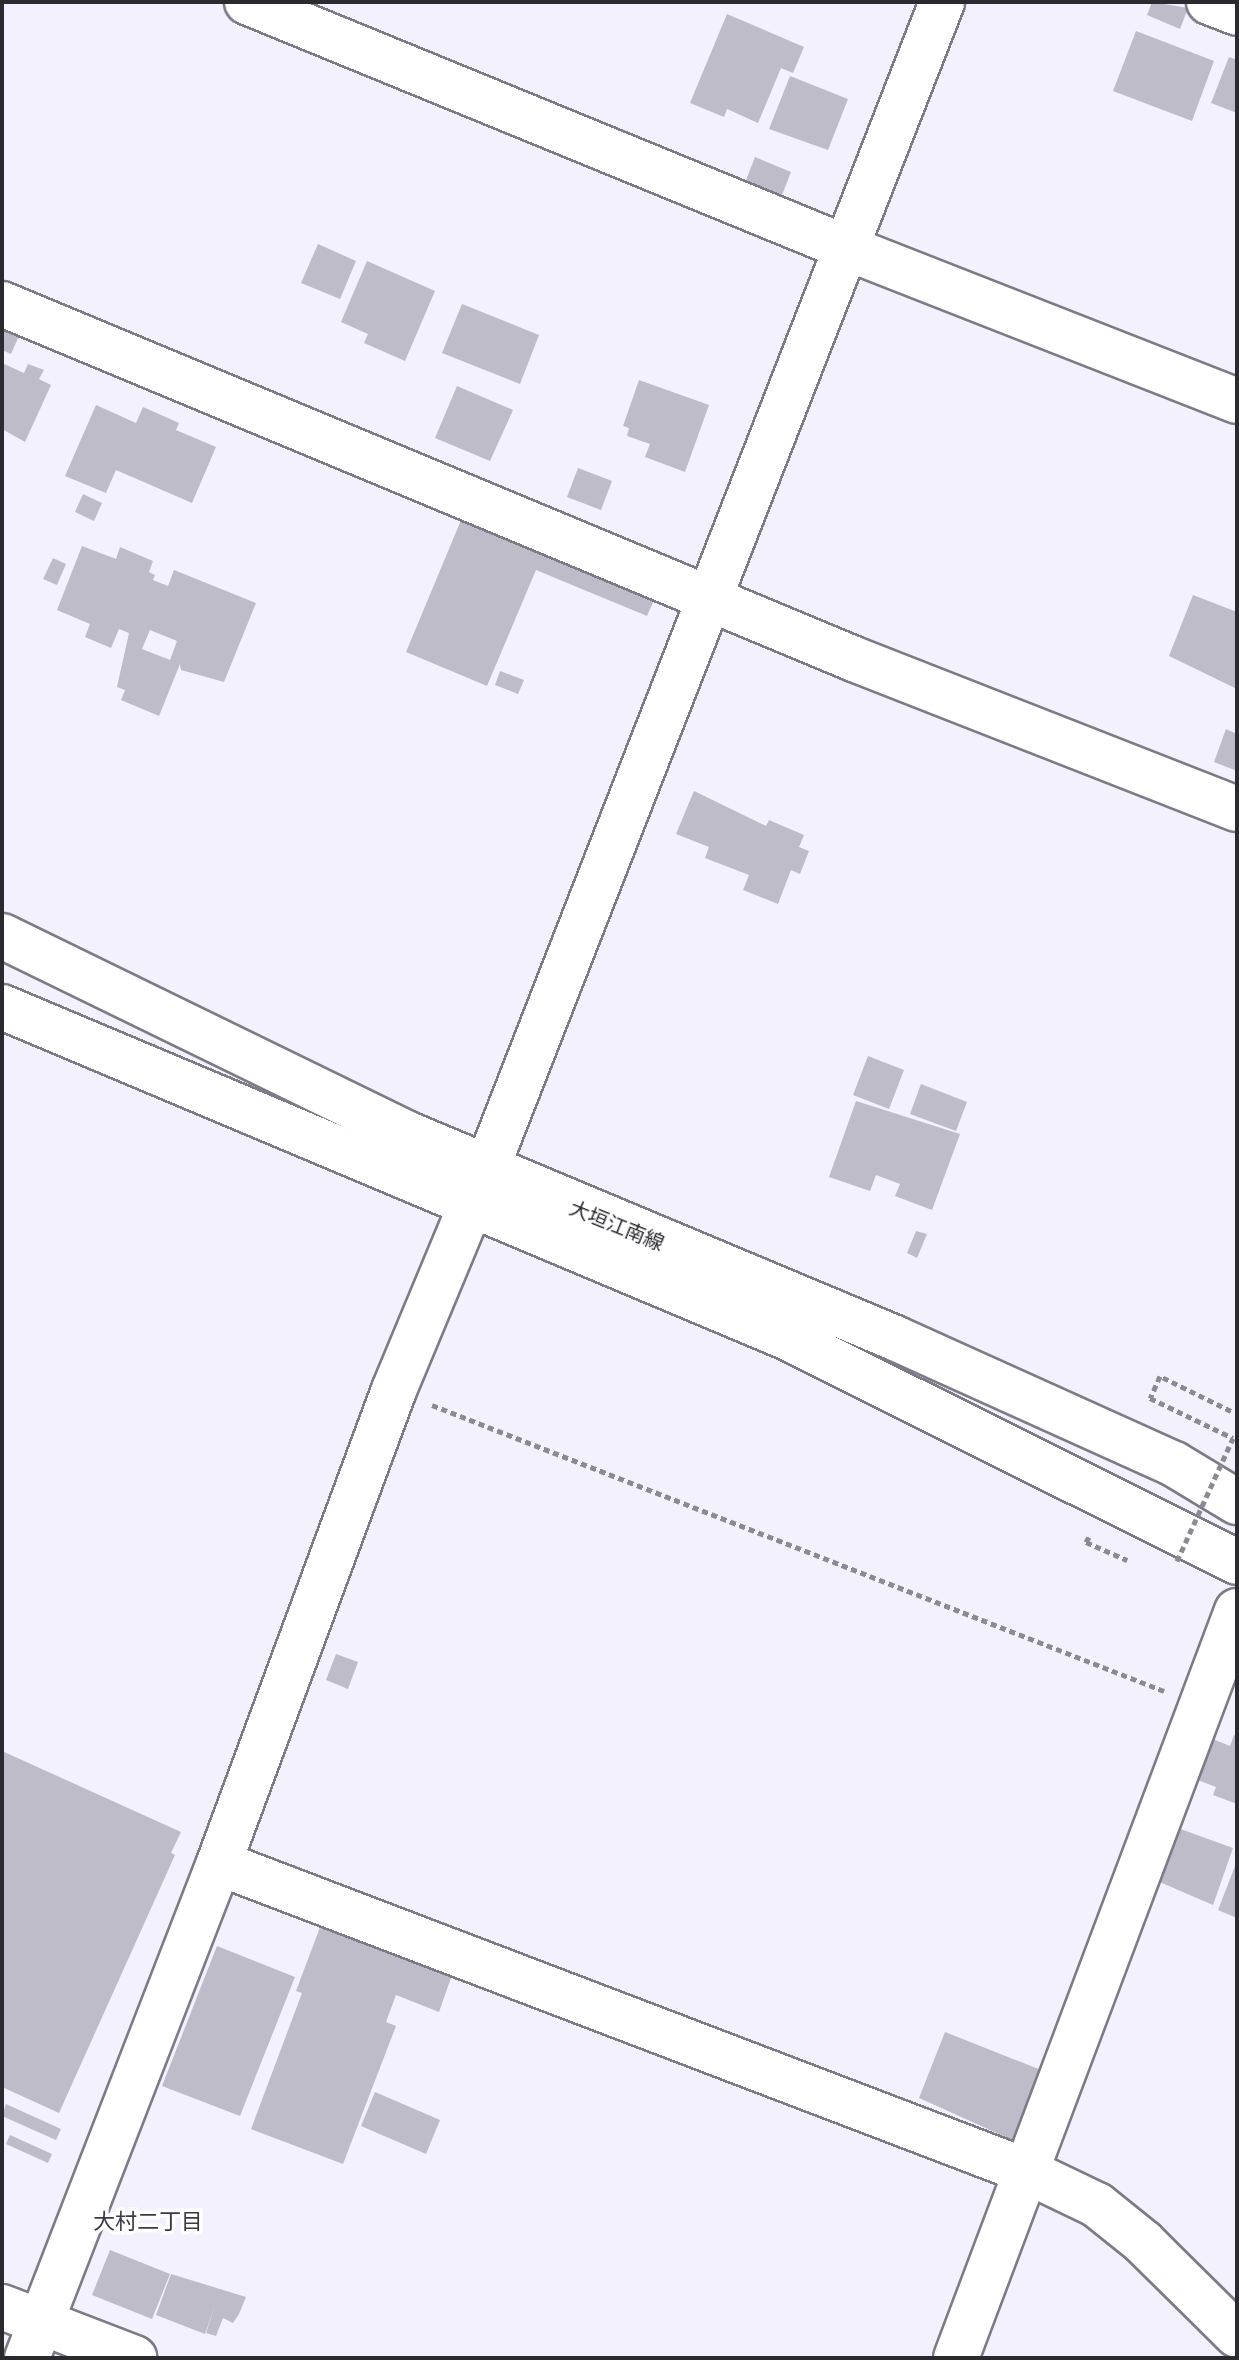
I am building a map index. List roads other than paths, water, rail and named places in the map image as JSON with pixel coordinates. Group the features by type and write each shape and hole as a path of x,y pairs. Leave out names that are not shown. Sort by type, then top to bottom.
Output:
{"street":[{"path":"247,2 847,248 1237,401"},
{"path":"134,2358 23,2329 219,1863 394,1390 479,1187 942,2"},
{"path":"1209,2 1237,13"},
{"path":"2,304 707,598 1237,809"},
{"name":"大垣江南線","path":"2,936 408,1134 479,1187 895,1338 1174,1464 1237,1502"},
{"path":"2,1007 479,1187 1237,1562"},
{"path":"956,2358 1024,2170 1237,1611"},
{"path":"219,1863 1024,2170 1097,2205 1143,2242 1237,2335"}],"district":[{"name":"大村二丁目","path":"148,2221"}]}
